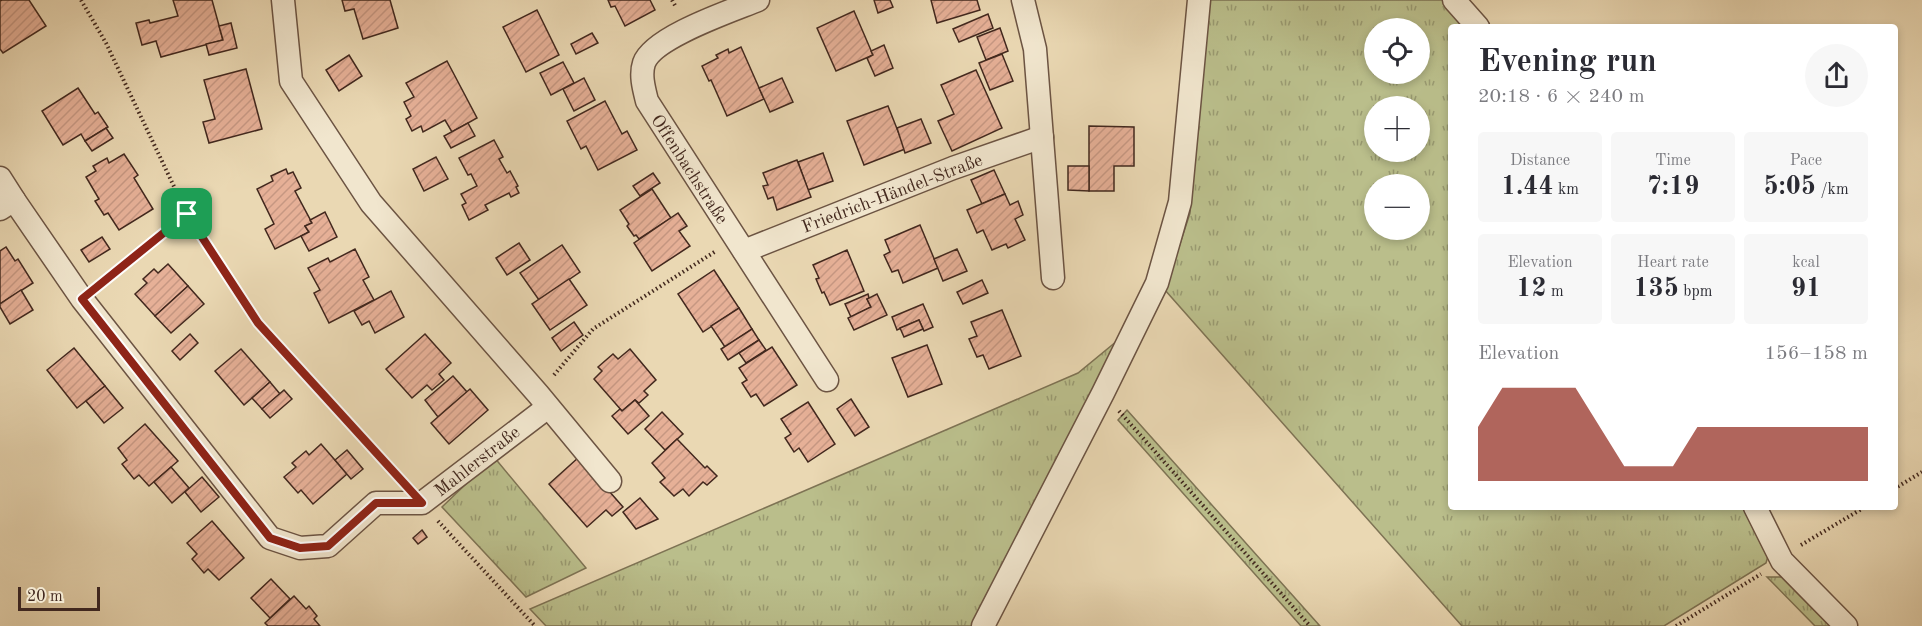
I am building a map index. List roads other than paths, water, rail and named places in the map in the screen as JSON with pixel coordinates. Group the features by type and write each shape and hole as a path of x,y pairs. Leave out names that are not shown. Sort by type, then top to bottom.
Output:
{"street":[{"path":"283,0 291,81 371,203 543,400 610,481"},
{"name":"Offenbachstraße","path":"758,0 666,40 652,49 644,64 643,82 647,101 827,380"},
{"path":"1023,0 1035,49 1053,278"},
{"path":"983,626 1103,393 1157,282 1180,202 1199,0"},
{"path":"1454,0 1475,24"},
{"name":"Friedrich-Händel-Straße","path":"740,245 1042,138"},
{"name":"Mahlerstraße","path":"0,178 7,204 270,538 300,548 328,546 376,503 422,503 543,400"},
{"path":"1756,510 1782,561 1846,626"}]}
